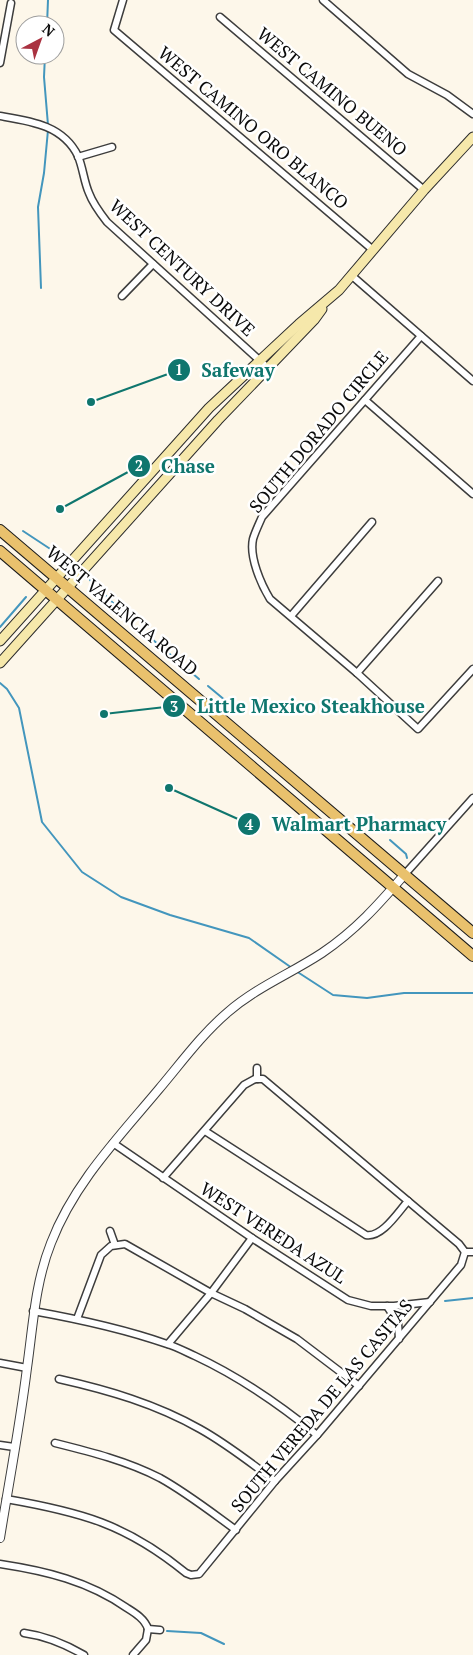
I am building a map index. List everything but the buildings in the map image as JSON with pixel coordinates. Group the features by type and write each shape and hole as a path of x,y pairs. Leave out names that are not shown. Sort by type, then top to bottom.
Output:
{"main road":[{"path":"0,641 184,435 221,396 309,315 326,302 473,137"},
{"path":"0,663 206,433 314,320 326,302"},
{"name":"WEST VALENCIA ROAD","path":"0,530 473,933"},
{"name":"WEST VALENCIA ROAD","path":"0,550 473,956"},
{"path":"221,740 234,728"}],"street":[{"name":"WEST CAMINO ORO BLANCO","path":"123,0 114,30 373,250"},
{"path":"323,0 408,74 447,95 473,114"},
{"path":"0,63 11,3"},
{"name":"WEST CAMINO BUENO","path":"220,16 424,190"},
{"name":"WEST CENTURY DRIVE","path":"0,116 31,121 56,131 67,140 78,157 89,195 107,222 268,368"},
{"path":"78,157 112,147"},
{"path":"122,296 153,264"},
{"path":"351,276 473,381"},
{"name":"SOUTH DORADO CIRCLE","path":"421,336 262,517 253,540 255,565 261,583 270,599 418,729 472,673"},
{"path":"365,400 473,494"},
{"path":"291,616 372,522"},
{"path":"356,673 438,581"},
{"path":"0,1538 27,1368 33,1311 43,1265 67,1208 87,1175 217,1023 246,998 268,983 311,959 356,927 473,798"},
{"path":"257,1068 257,1079"},
{"path":"163,1178 244,1085 257,1079 267,1081 459,1244 465,1252 473,1252"},
{"path":"205,1131 366,1235 370,1236 379,1233 408,1202"},
{"name":"WEST VEREDA AZUL","path":"113,1143 252,1238 348,1300 371,1306 430,1302"},
{"path":"110,1231 115,1244"},
{"path":"168,1344 211,1293 252,1238"},
{"path":"77,1319 101,1255 106,1249 115,1244 124,1244 297,1339 359,1386"},
{"name":"SOUTH VEREDA DE LAS CASITAS","path":"6,1499 54,1507 104,1522 146,1544 186,1573 196,1575 202,1572 275,1481 317,1435 461,1265 465,1252"},
{"path":"387,1306 398,1322 399,1339"},
{"path":"33,1311 77,1319 168,1344 215,1365 244,1382 289,1412 317,1435"},
{"path":"0,1363 27,1368"},
{"path":"60,1379 126,1397 174,1416 200,1429 236,1452 275,1481"},
{"path":"54,1443 96,1453 159,1478 188,1495 236,1530"},
{"path":"0,1445 14,1447"},
{"path":"0,1564 36,1570 81,1582 114,1598 143,1620 148,1629 146,1640 133,1655"},
{"path":"148,1629 160,1630"},
{"path":"24,1633 40,1635 84,1655"}],"waterway":[{"path":"47,15 48,0"},
{"path":"45,65 48,125"},
{"path":"41,288 38,207 44,173 48,130"},
{"path":"23,531 67,560"},
{"path":"90,580 127,617"},
{"path":"0,627 26,597"},
{"path":"139,628 199,679"},
{"path":"0,683 7,689 19,708 42,822 82,872 121,897 170,915 249,938 292,968"},
{"path":"208,686 226,701 228,705"},
{"path":"390,840 406,854 407,858"},
{"path":"296,971 333,995 367,998 404,993 473,993"},
{"path":"445,1301 473,1298"},
{"path":"167,1631 201,1633 224,1644"}],"place":[{"name":"Safeway","path":"91,402"},
{"name":"Chase","path":"60,509"},
{"name":"Little Mexico Steakhouse","path":"104,714"},
{"name":"Walmart Pharmacy","path":"169,788"}]}
